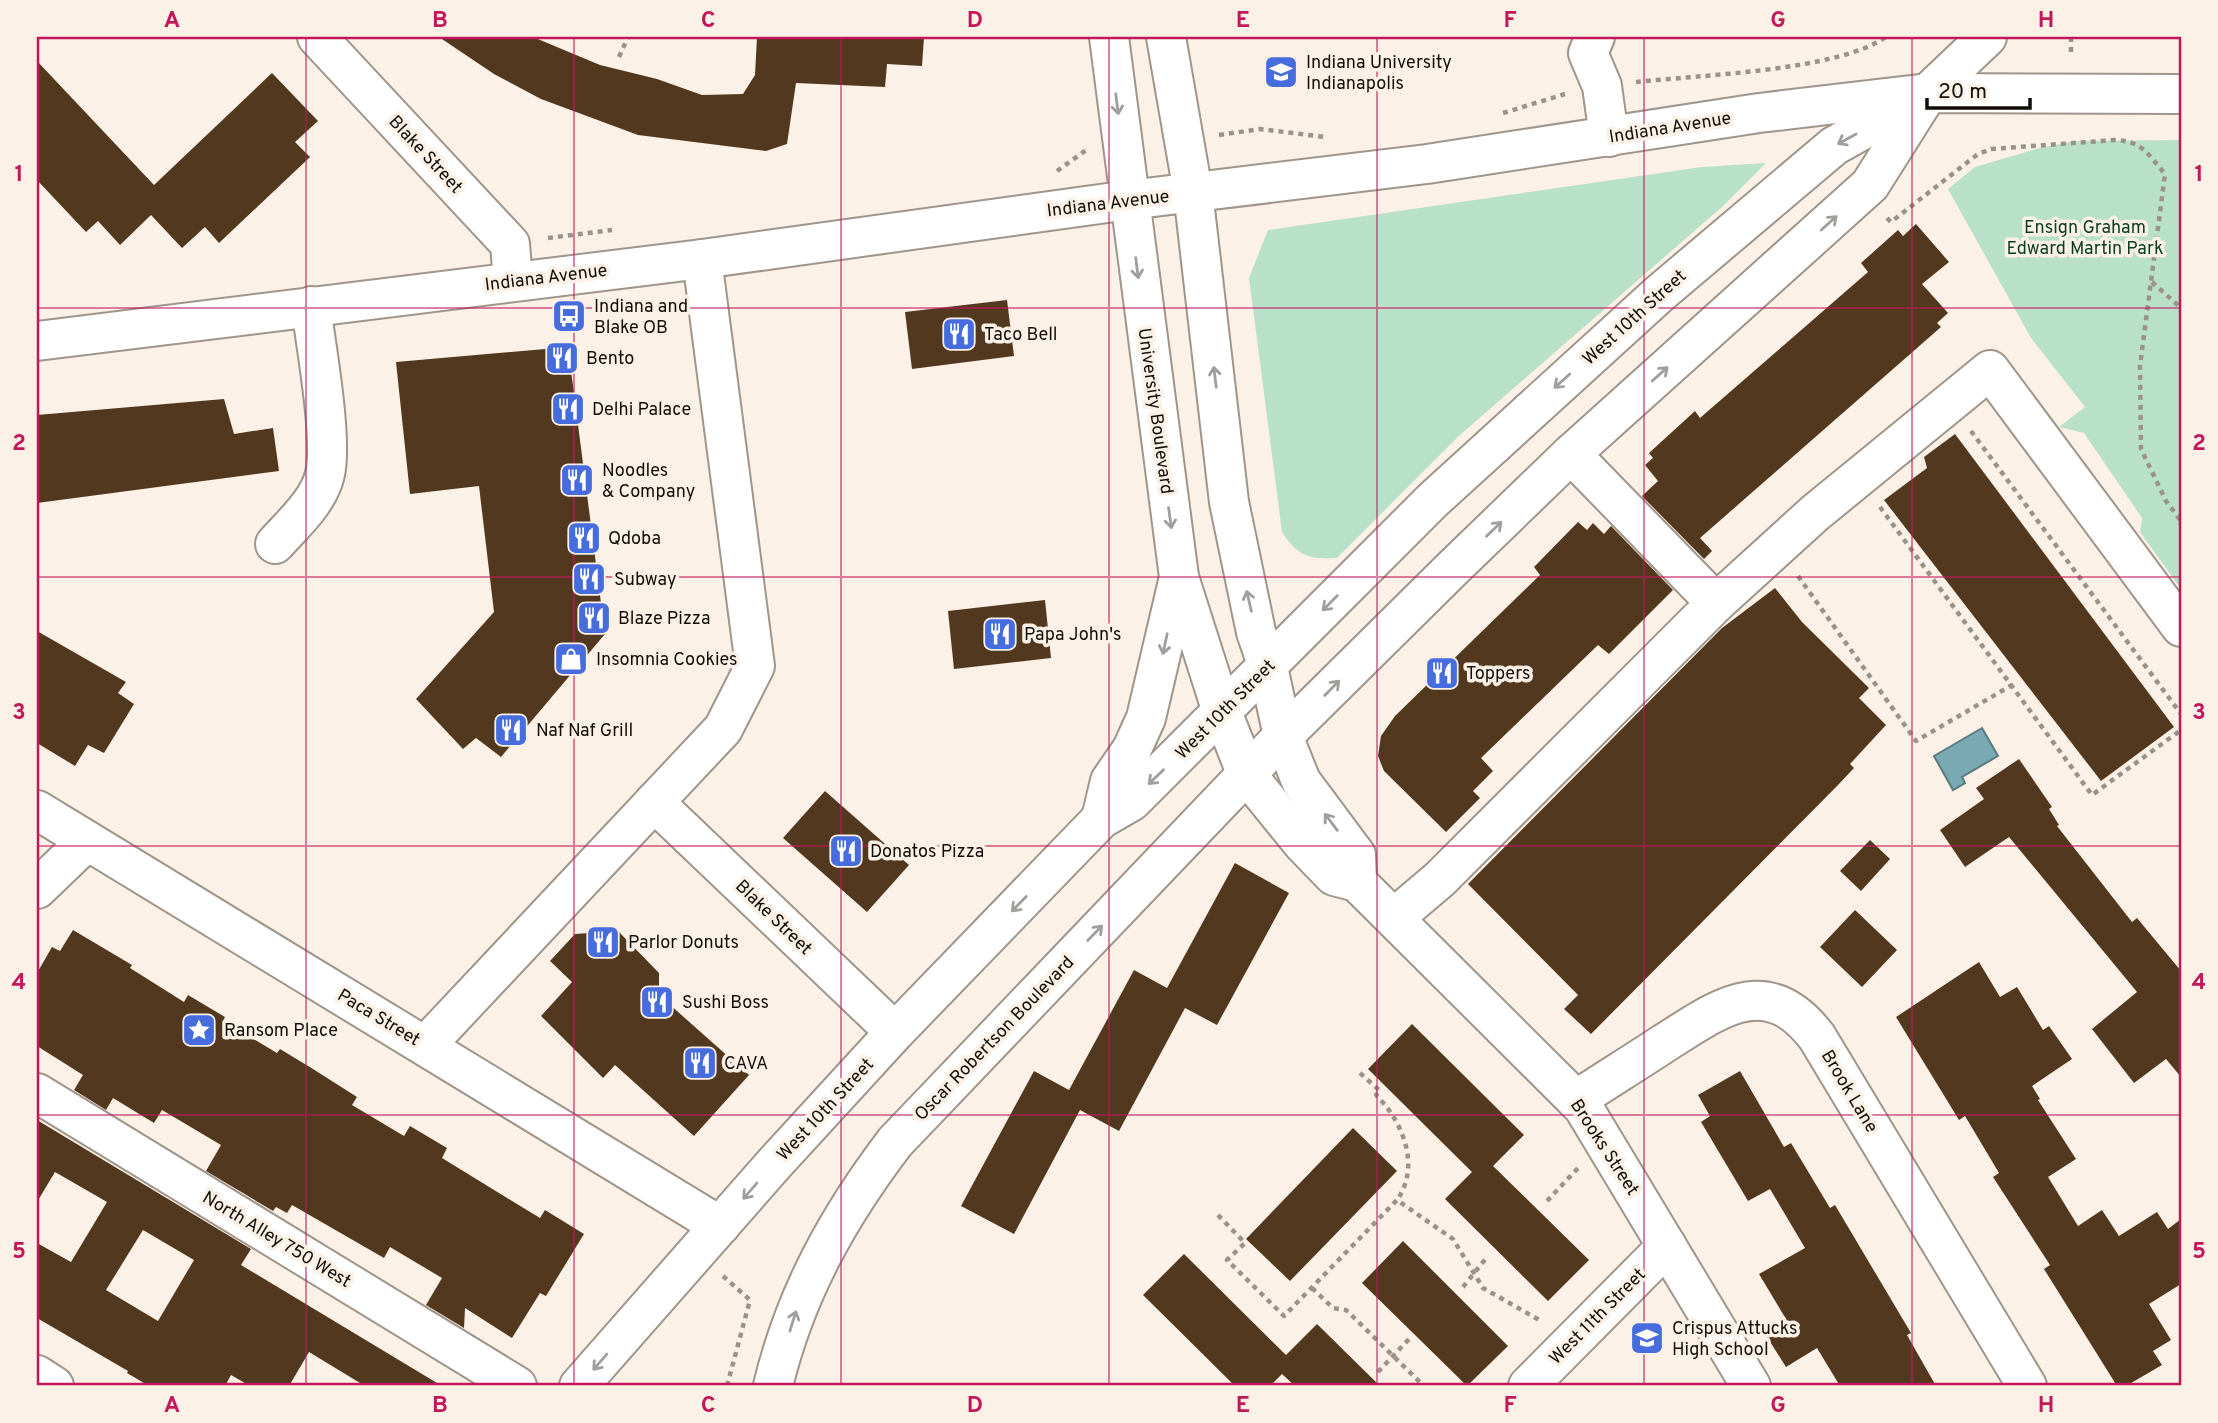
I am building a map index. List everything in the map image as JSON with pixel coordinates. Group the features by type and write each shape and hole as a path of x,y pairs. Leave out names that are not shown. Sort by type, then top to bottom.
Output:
{"main road":[{"name":"Blake Street","path":"317,37 510,244 513,281"},
{"name":"University Boulevard","path":"1109,37 1179,577 1222,712 1247,775"},
{"path":"1166,37 1193,192 1229,502 1256,632 1268,667 1283,736 1301,781 1356,855 1357,882"},
{"path":"1595,37 1588,53 1602,86 1609,138"},
{"name":"West 10th Street","path":"579,1386 895,1032 1101,819 1132,801 1433,500 1659,294 1834,146 1928,93 1987,37"},
{"name":"Indiana Avenue","path":"37,341 702,259 1609,138 1759,113 1928,93 2181,94"},
{"name":"West 10th Street","path":"1283,736 1571,454 1870,185 1928,93"},
{"path":"426,1045 723,729 755,666 702,259"},
{"path":"275,544 307,509 325,474 325,428 312,306"},
{"path":"1394,918 1440,879 1668,666 1716,603 1857,479 1990,370 2181,627"},
{"path":"1571,454 1716,603"},
{"path":"1101,819 1110,781 1132,749 1146,718 1179,577"},
{"name":"Oscar Robertson Boulevard","path":"773,1386 803,1290 851,1202 895,1142 1283,736"},
{"name":"Brooks Street","path":"1247,775 1273,809 1334,876 1357,882 1576,1100 1751,1386"},
{"name":"Blake Street","path":"654,802 895,1032"},
{"name":"Paca Street","path":"37,810 720,1226"},
{"path":"37,889 87,841"},
{"name":"Brook Lane","path":"1576,1100 1723,1006 1758,1001 1791,1012 1817,1037 2027,1386"},
{"name":"North Alley 750 West","path":"37,1093 517,1386"},
{"name":"West 11th Street","path":"1528,1386 1667,1246"},
{"path":"37,1375 54,1386"}],"path":[{"path":"619,57 628,37"},
{"path":"1646,81 1836,57 1877,44 1886,37"},
{"path":"1496,115 1570,93"},
{"path":"1217,135 1260,129 1336,138"},
{"path":"1891,222 1978,154 1992,149 2050,142 2133,141 2165,174 2140,366 2141,449 2165,500 2181,521"},
{"path":"2151,281 2181,308"},
{"path":"1950,403 2181,714"},
{"path":"1857,479 2092,795 2181,730"},
{"path":"1777,548 1916,741 2012,685"},
{"path":"1218,1215 1245,1243 1227,1261 1284,1316 1405,1189 1409,1166 1406,1147 1393,1112 1376,1095 1380,1091 1360,1073"},
{"path":"1547,1202 1574,1170 1585,1163"},
{"path":"1397,1200 1453,1240 1483,1288 1542,1321"},
{"path":"1463,1287 1487,1257"},
{"path":"716,1269 750,1300 727,1386"},
{"path":"1312,1288 1333,1308 1346,1310 1424,1386"},
{"path":"1378,1372 1409,1339"}],"green space":[{"name":"Ensign Graham Edward Martin Park","path":"2181,140 2181,589 2140,532 2142,518 2084,433 2059,427 2085,407 2031,338 1948,189 1975,167 2040,148 2075,141"},
{"path":"1766,163 1722,207 1460,435 1337,558 1305,555 1288,540 1282,532 1249,278 1268,230 1702,167"}],"water":[{"path":"1982,728 1998,756 1962,777 1965,783 1953,790 1934,756"}],"building":[{"path":"439,37 533,37 600,65 657,79 702,95 743,94 755,75 757,37 924,37 922,66 887,64 885,87 796,83 787,144 766,151 638,135 541,99 494,74"},
{"path":"37,61 154,185 272,73 318,121 295,142 310,157 219,243 205,227 182,248 151,215 120,245 98,221 86,232 37,180"},
{"path":"1916,224 1949,262 1922,284 1948,313 1937,323 1941,327 1700,538 1712,551 1704,559 1642,496 1658,481 1645,465 1653,458 1649,453 1695,411 1700,418 1868,272 1861,263 1898,230 1903,236"},
{"name":"Taco Bell","path":"1007,300 1014,356 912,369 905,312"},
{"path":"568,347 605,634 501,757 476,738 463,749 416,699 494,612 479,486 410,494 396,362"},
{"path":"224,399 234,434 273,428 279,471 37,503 37,415"},
{"path":"1955,434 2174,727 2101,781 1884,500 1927,468 1924,457"},
{"path":"1578,522 1587,530 1593,523 1604,534 1611,526 1673,590 1609,654 1598,645 1481,758 1493,771 1473,791 1480,798 1446,832 1384,771 1378,756 1381,736 1395,716 1540,575 1534,567"},
{"path":"1775,588 1802,622 1869,688 1859,698 1886,725 1850,764 1854,768 1838,785 1591,1034 1564,1009 1578,995 1468,884 1722,628"},
{"name":"Papa John's","path":"1045,600 1051,658 954,669 948,611"},
{"path":"37,631 126,682 118,693 134,704 104,753 88,745 75,766 37,743"},
{"path":"2019,759 2052,807 2049,809 2059,825 2057,826 2132,922 2137,918 2181,971 2181,1077 2166,1059 2134,1083 2092,1029 2137,992 2009,837 1965,867 1940,830 1984,799 1976,788"},
{"name":"Donatos Pizza","path":"825,791 909,865 867,912 783,838"},
{"path":"1870,840 1890,859 1861,891 1840,871"},
{"path":"1235,863 1289,893 1217,1025 1185,1008 1119,1131 1080,1110 1014,1234 961,1206 1034,1071 1069,1090 1134,970 1167,988"},
{"path":"1855,910 1897,950 1862,987 1820,947"},
{"path":"73,930 132,965 130,968 184,1002 188,995 225,1017 223,1021 277,1053 280,1049 313,1069 357,1097 352,1105 404,1136 410,1126 447,1148 442,1158 540,1218 545,1210 584,1234 546,1296 540,1293 512,1338 465,1308 464,1328 426,1305 442,1278 390,1247 384,1258 292,1205 287,1213 276,1207 273,1211 206,1171 221,1145 162,1110 154,1123 113,1098 106,1110 74,1090 83,1075 37,1046 37,973 52,947 60,951"},
{"path":"618,931 659,973 659,995 749,1075 694,1136 615,1065 603,1078 541,1016 572,982 550,961 575,934"},
{"path":"1979,962 2000,997 2017,987 2043,1030 2049,1026 2072,1059 2032,1086 2076,1159 2048,1177 2078,1226 2102,1210 2119,1236 2157,1212 2168,1229 2181,1219 2181,1284 2149,1304 2171,1340 2153,1351 2162,1365 2126,1386 2117,1386 2044,1269 2050,1265 1993,1177 1999,1173 1965,1116 1959,1120 1896,1017"},
{"path":"1412,1024 1524,1135 1493,1166 1589,1260 1548,1301 1445,1199 1472,1172 1368,1069"},
{"path":"1740,1071 1784,1147 1791,1143 1830,1208 1835,1205 1911,1333 1907,1335 1936,1386 1840,1386 1817,1348 1786,1367 1767,1337 1789,1324 1759,1274 1805,1248 1770,1189 1748,1201 1701,1122 1710,1116 1698,1095"},
{"path":"37,1120 251,1249 241,1265 442,1386 365,1386 309,1352 289,1386 250,1386 231,1375 225,1386 149,1386 37,1318 37,1243 71,1262 107,1202 55,1172 37,1202","holes":["143,1230 194,1260 158,1321 106,1290"]},
{"path":"1353,1128 1397,1171 1290,1281 1246,1239"},
{"path":"1403,1241 1508,1346 1467,1386 1362,1283"},
{"path":"1184,1254 1286,1355 1317,1324 1380,1386 1295,1386 1282,1374 1270,1386 1235,1386 1143,1295"}],"place":[{"name":"Indiana University Indianapolis","path":"1281,72"},
{"name":"Indiana and Blake OB","path":"569,316"},
{"name":"Taco Bell","path":"959,334"},
{"name":"Bento","path":"562,358"},
{"name":"Delhi Palace","path":"568,409"},
{"name":"Noodles & Company","path":"577,480"},
{"name":"Qdoba","path":"584,538"},
{"name":"Subway","path":"589,579"},
{"name":"Blaze Pizza","path":"594,618"},
{"name":"Papa John's","path":"1000,634"},
{"name":"Insomnia Cookies","path":"571,659"},
{"name":"Toppers","path":"1442,673"},
{"name":"Naf Naf Grill","path":"511,730"},
{"name":"Donatos Pizza","path":"846,851"},
{"name":"Parlor Donuts","path":"603,942"},
{"name":"Sushi Boss","path":"657,1002"},
{"name":"Ransom Place","path":"199,1030"},
{"name":"CAVA","path":"700,1063"},
{"name":"Crispus Attucks High School","path":"1647,1338"}]}
